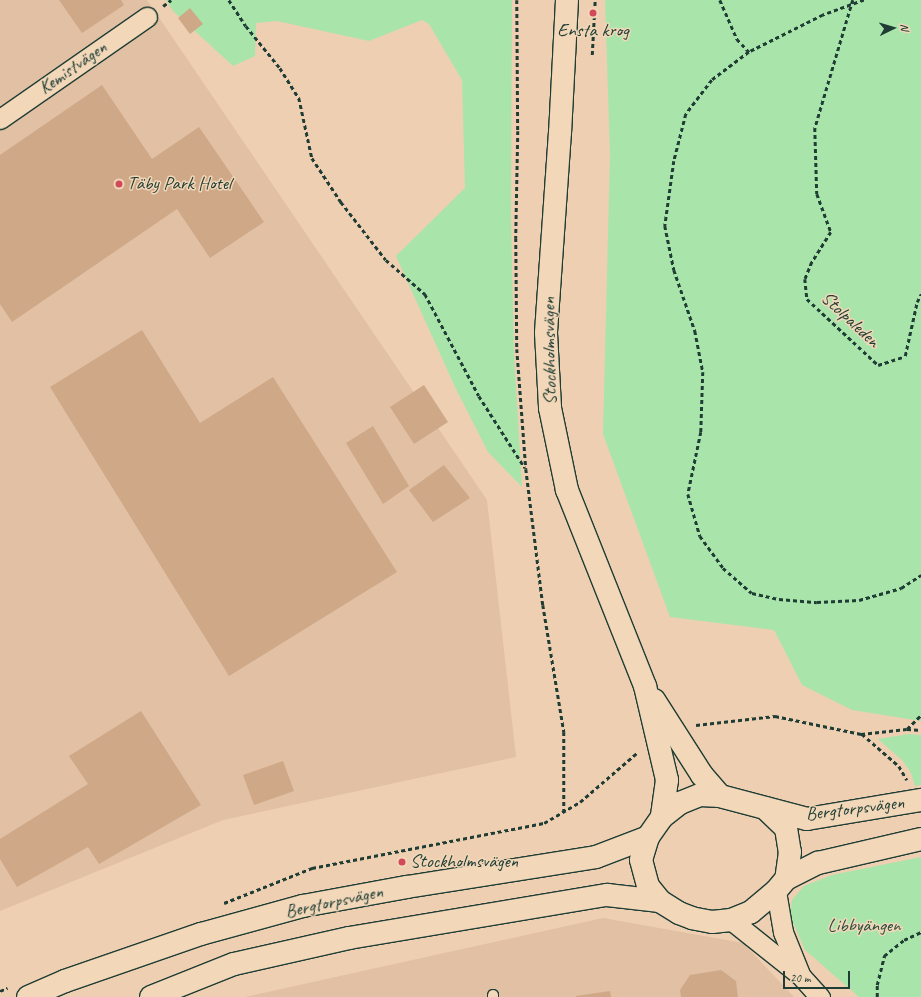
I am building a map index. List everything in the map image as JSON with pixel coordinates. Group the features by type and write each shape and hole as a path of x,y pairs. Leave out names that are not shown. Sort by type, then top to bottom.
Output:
{"main road":[{"name":"Stockholmsvägen","path":"567,0 561,124 546,333 550,408 567,490 645,686 667,780 662,816"},
{"name":"Stockholmsvägen","path":"645,686 702,775 720,796"},
{"path":"700,795 720,796 765,808 786,828 790,852 781,885 751,912 731,920 712,922 692,918 679,913 660,901 648,886 641,860 648,837 662,816 680,803 700,795"},
{"name":"Bergtorpsvägen","path":"765,808 807,819 921,800"},
{"name":"Bergtorpsvägen","path":"28,997 65,981 201,934 303,906 407,887 596,857 648,837"},
{"name":"Bergtorpsvägen","path":"781,885 818,863 921,839"},
{"name":"Bergtorpsvägen","path":"151,997 234,964 349,938 607,895 660,901"}],"street":[{"name":"Kemistvägen","path":"0,119 147,17"},
{"path":"781,885 783,932 800,975"},
{"path":"731,920 800,975 820,997"}],"path":[{"path":"229,0 246,26 280,68 299,98 312,158 341,202 386,260 425,294 479,396 526,469"},
{"path":"592,55 595,0"},
{"path":"720,0 737,39 749,52"},
{"path":"864,0 853,2 794,29 749,52 712,80 686,114 674,161 665,226 674,270 695,331 703,372 701,432 688,494 700,536 723,568 752,593 779,599 817,602 859,600 901,588 921,576"},
{"name":"Stolpaleden","path":"853,2 815,128 817,194 831,232 812,262 805,279 807,299 878,365 905,356 917,302 921,294"},
{"path":"907,729 921,715"},
{"path":"692,726 775,716 861,734 907,729 921,730"},
{"path":"861,734 899,766 908,783"},
{"path":"223,903 312,868 544,823 580,802 639,752"},
{"path":"878,997 877,985 884,956 904,940 921,932"},
{"path":"0,991 7,988"}],"shaded area":[{"path":"0,0 147,0 487,500 516,757 223,820 0,911"},
{"path":"603,918 743,943 794,997 245,997"}],"green space":[{"path":"166,0 512,0 511,216 514,354 522,487 488,452 455,387 396,256 465,188 462,80 429,24 422,20 369,41 277,21 256,23 255,56 233,66 173,11"},
{"path":"605,0 921,0 921,721 852,710 802,685 774,630 670,617 603,434 610,154"},
{"path":"909,734 921,735 921,785 915,786 911,773 903,761 878,739"},
{"name":"Libbyängen","path":"921,857 921,997 859,997 805,950 790,915 792,900 804,886 832,875"}],"building":[{"path":"59,0 121,0 124,5 82,33"},
{"path":"190,8 203,24 190,34 178,18"},
{"name":"Täby Park Hotel","path":"102,85 152,159 199,127 264,222 210,258 177,209 12,322 0,304 0,155"},
{"path":"142,330 200,423 273,377 397,572 229,676 50,387"},
{"path":"424,385 448,422 414,444 390,407"},
{"path":"373,426 409,486 383,504 346,443"},
{"path":"444,465 470,498 433,522 409,490"},
{"path":"141,711 201,805 99,864 88,847 17,887 0,859 0,839 88,784 69,756"},
{"path":"283,761 294,791 254,805 243,775"},
{"path":"721,970 736,981 738,997 681,997 680,990 690,975"},
{"path":"610,991 611,997 576,997 576,996"}],"place":[{"name":"Ensta krog","path":"593,13"},
{"name":"Täby Park Hotel","path":"119,184"},
{"name":"Stockholmsvägen","path":"402,862"}]}
